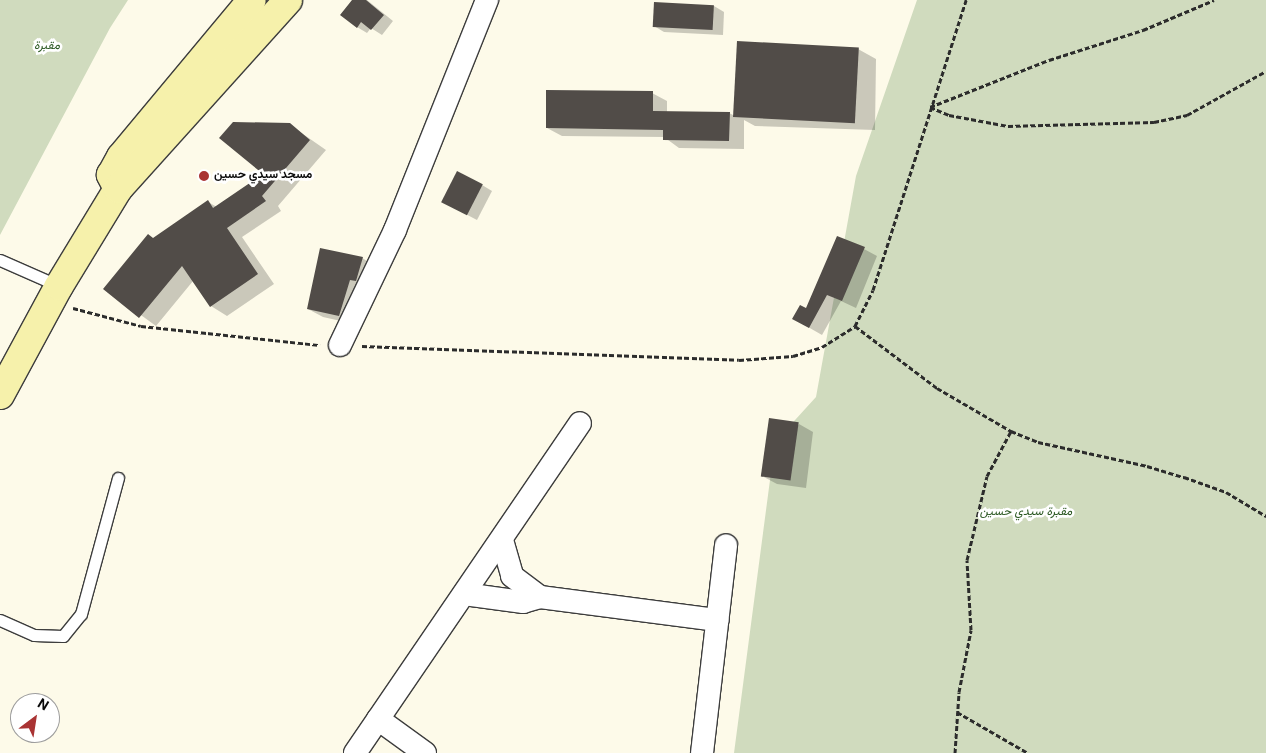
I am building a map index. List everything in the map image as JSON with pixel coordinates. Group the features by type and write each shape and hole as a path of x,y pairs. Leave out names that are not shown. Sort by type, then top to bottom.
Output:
{"street":[{"path":"118,190 111,175 118,162 252,0"},
{"path":"0,395 55,293 118,190 288,0"},
{"path":"340,346 395,230 487,0"},
{"path":"355,753 502,540 580,422"},
{"path":"502,540 512,576 540,597"},
{"path":"702,753 726,545"},
{"path":"464,594 523,602 540,597 718,620"},
{"path":"378,719 425,753"}],"lane":[{"path":"0,260 55,293"},
{"path":"0,620 34,636 63,636 81,614 118,478"}],"path":[{"path":"55,293 94,316 141,326 296,344 739,360 793,356 822,348 855,326 873,290 930,107 966,0"},
{"path":"930,107 1050,60 1143,30 1214,0"},
{"path":"930,107 957,118 1008,126 1154,122 1187,114 1266,71"},
{"path":"855,326 937,388 1011,431 1038,442 1147,466 1184,477 1226,492 1266,516"},
{"path":"955,753 956,712 972,630 967,560 987,476 1011,431"},
{"path":"956,712 1028,753"}],"green space":[{"name":"مقبرة","path":"0,0 128,0 110,28 0,235"},
{"name":"مقبرة سيدي حسين","path":"917,0 1266,0 1266,753 734,753 775,442 816,397 856,176"}],"building":[{"path":"352,0 366,0 384,15 371,30 361,22 357,28 340,15"},
{"path":"654,2 714,5 713,30 653,27"},
{"path":"737,41 859,47 855,123 733,117"},
{"path":"546,90 653,91 653,111 730,112 729,141 663,140 663,130 546,128"},
{"path":"233,122 290,123 310,140 262,196 266,201 227,228 258,274 210,307 182,266 139,318 103,289 148,234 153,238 208,200 213,208 263,174 219,138"},
{"path":"457,171 483,184 467,215 441,202"},
{"path":"837,236 865,247 842,301 827,295 809,328 792,319 800,305 806,308"},
{"path":"320,248 363,257 356,281 350,280 339,316 307,309"},
{"path":"769,418 799,422 790,481 761,476"}],"place":[{"name":"مسجد سيدي حسين","path":"204,176"}]}
